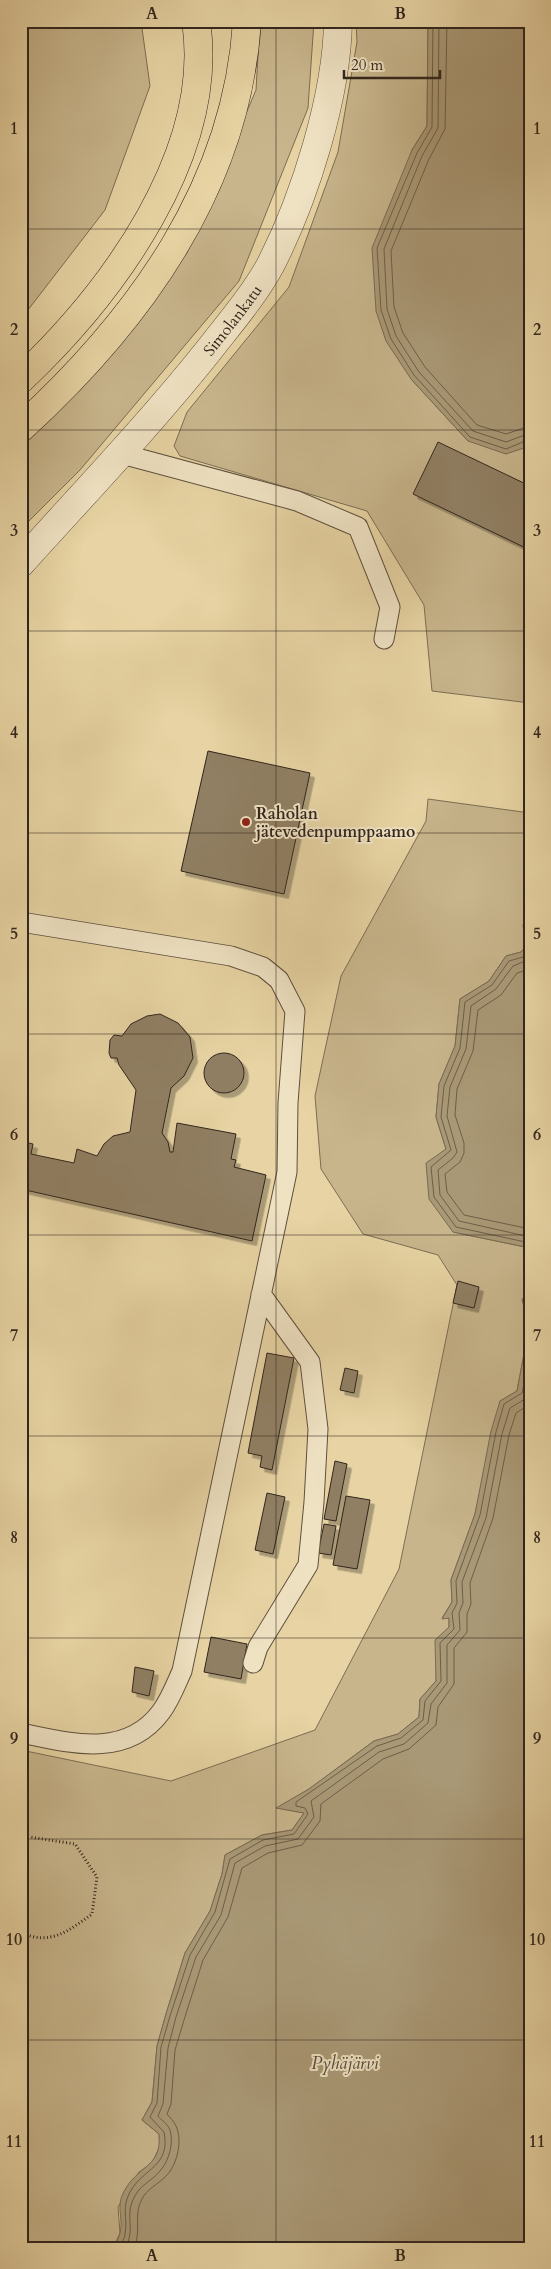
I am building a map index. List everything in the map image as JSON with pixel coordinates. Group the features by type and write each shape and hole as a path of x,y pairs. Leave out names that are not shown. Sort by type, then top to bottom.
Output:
{"highway":[{"path":"21,379 98,296 140,237 168,182 190,123 197,84 199,39 196,21"},
{"path":"21,428 52,399 122,323 161,269 187,227 227,135 240,84 247,21"}],"street":[{"name":"Simolankatu","path":"21,562 122,454 228,325 270,265 302,192 322,126 338,40 338,21"}],"lane":[{"path":"122,454 297,501 358,527 390,607 384,639"},
{"path":"21,922 231,956 263,967 279,980 295,1010 288,1103 287,1172 182,1671 161,1712 142,1732 124,1741 92,1746 21,1733"},
{"path":"253,1663 258,1647 308,1565 318,1429 310,1362 260,1294"}],"path":[{"path":"21,1838 30,1836 74,1844 97,1877 92,1914 63,1934 34,1939 21,1932"}],"shaded area":[{"path":"21,21 141,21 150,86 105,210 21,319"},
{"path":"260,21 314,21 308,108 239,281 80,470 21,529 21,443 40,428 187,253 256,90"},
{"path":"356,21 428,21 427,126 412,150 411,379 468,441 524,448 530,443 530,703 432,691 424,605 367,511 180,456 174,446 187,412 289,287 338,152 357,42"},
{"path":"428,799 530,813 530,869 525,872 529,919 524,936 530,942 521,952 506,956 489,981 460,999 455,1046 439,1084 436,1117 446,1149 453,1232 530,1248 530,1288 522,1300 530,1322 517,1391 500,1401 475,1514 451,1580 452,1602 442,1618 449,1618 449,1627 437,1666 436,1681 420,1699 419,1717 398,1734 374,1741 309,1789 277,1808 304,1813 292,1830 262,1835 225,1855 222,1874 210,1911 185,1953 157,2046 152,2102 142,2120 159,2134 160,2146 152,2163 139,2172 118,2207 120,2233 113,2248 21,2248 21,1750 171,1781 315,1730 399,1569 457,1285 438,1255 363,1234 321,1169 315,1096 341,976 426,821"}],"water":[{"path":"428,21 530,21 530,443 524,448 506,454 468,441 411,379 386,341 376,311 372,248 412,150 427,126"},
{"path":"530,869 530,941 524,936 523,924 529,919 525,872"},
{"path":"530,942 530,1248 453,1232 429,1199 426,1163 446,1149 436,1117 439,1084 455,1046 460,999 489,981 506,956 521,952"},
{"path":"530,1288 530,1322 522,1300"},
{"name":"Pyhäjärvi","path":"530,1322 530,2248 113,2248 120,2233 122,2195 137,2174 154,2159 157,2153 159,2134 142,2120 152,2102 157,2046 185,1953 210,1911 222,1874 225,1855 262,1835 292,1830 304,1813 276,1808 309,1789 374,1741 398,1734 419,1717 420,1699 436,1681 435,1640 449,1627 449,1618 442,1619 452,1602 451,1580 475,1514 491,1431 500,1401 517,1391"}],"building":[{"path":"438,442 530,486 530,550 413,494"},
{"name":"Raholan jätevedenpumppaamo","path":"208,751 310,773 284,894 181,871"},
{"path":"160,1014 178,1023 190,1037 193,1058 184,1076 171,1088 162,1133 168,1142 170,1152 173,1152 177,1123 236,1134 231,1159 236,1160 234,1167 266,1175 252,1241 21,1189 21,1141 33,1144 31,1154 74,1163 77,1149 97,1156 104,1144 113,1136 130,1132 136,1090 119,1065 117,1058 111,1058 109,1053 110,1040 114,1035 122,1036 131,1024 147,1016"},
{"path":"228,1053 235,1056 241,1062 244,1073 243,1081 235,1090 228,1093 220,1093 213,1090 205,1081 204,1069 207,1062 216,1054"},
{"path":"458,1281 479,1287 474,1308 453,1303"},
{"path":"267,1353 294,1358 272,1470 260,1467 262,1456 248,1453"},
{"path":"345,1368 358,1371 354,1393 340,1390"},
{"path":"335,1461 347,1464 336,1521 324,1519"},
{"path":"267,1493 285,1497 273,1554 255,1550"},
{"path":"346,1496 370,1500 357,1569 333,1565"},
{"path":"324,1524 336,1526 331,1555 318,1553"},
{"path":"211,1637 247,1644 241,1679 204,1672"},
{"path":"135,1667 154,1671 149,1696 132,1692"}],"place":[{"name":"Raholan jätevedenpumppaamo","path":"246,822"}]}
